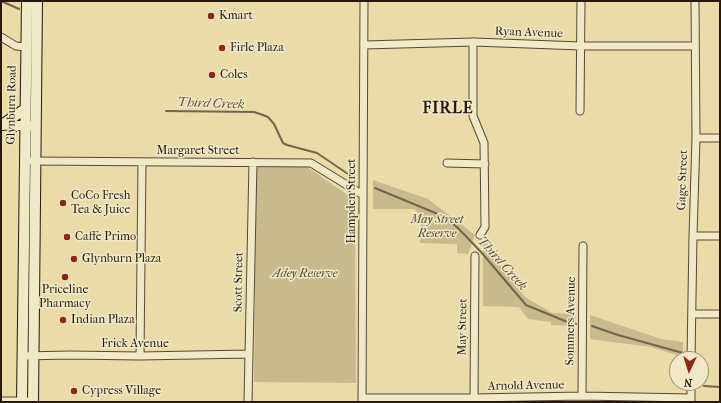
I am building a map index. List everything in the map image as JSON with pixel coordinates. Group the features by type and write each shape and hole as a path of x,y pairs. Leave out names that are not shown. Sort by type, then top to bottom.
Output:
{"main road":[{"name":"Glynburn Road","path":"33,402 37,1"},
{"name":"Glynburn Road","path":"22,401 24,126 27,3"},
{"path":"1,125 25,109"},
{"path":"22,329 28,323 34,302"}],"street":[{"name":"Hampden Street","path":"362,400 364,1"},
{"path":"580,111 581,1"},
{"name":"Gage Street","path":"692,351 692,236 696,138 694,46 695,1"},
{"path":"1,37 16,46 26,47"},
{"path":"473,42 472,116 484,143 485,164 485,227 480,235"},
{"name":"Ryan Avenue","path":"364,45 473,42 581,46 694,46"},
{"path":"1,125 36,126"},
{"path":"696,138 720,138"},
{"name":"Margaret Street","path":"24,161 311,163 363,195"},
{"path":"140,356 142,162"},
{"name":"Scott Street","path":"248,402 253,162"},
{"path":"447,163 485,164"},
{"path":"692,236 720,236"},
{"name":"Sommers Avenue","path":"582,396 583,246"},
{"name":"May Street","path":"474,398 475,256"},
{"path":"692,314 720,314"},
{"name":"Frick Avenue","path":"22,356 248,354"},
{"name":"Arnold Avenue","path":"362,400 474,398 526,400 582,396 691,400"},
{"path":"1,401 33,402"}],"green space":[{"name":"Adey Reserve","path":"256,165 307,167 355,200 356,383 254,382"},
{"name":"May Street Reserve","path":"373,180 428,199 475,235 468,254 457,253 457,244 420,243 421,215 414,209 373,209"},
{"name":"May Street Reserve","path":"489,241 493,256 525,297 552,313 576,314 575,326 551,325 551,322 528,319 519,307 483,306 483,242"},
{"path":"590,315 661,339 683,342 683,351 669,351 669,353 651,347 590,339"}],"waterway":[{"name":"Third Creek","path":"1,1 19,9"},
{"name":"Third Creek","path":"166,111 254,112 263,115 268,117 274,124 283,143 317,153 351,176"},
{"name":"Third Creek","path":"375,188 445,217 481,252 526,305 576,324"},
{"name":"Third Creek","path":"592,326 676,351"},
{"name":"Third Creek","path":"709,386 720,387"}],"place":[{"name":"Kmart","path":"211,16"},
{"name":"Firle Plaza","path":"222,48"},
{"name":"Coles","path":"212,75"},
{"name":"CoCo Fresh Tea & Juice","path":"63,203"},
{"name":"Caffe Primo","path":"67,237"},
{"name":"Glynburn Plaza","path":"74,259"},
{"name":"Priceline Pharmacy","path":"65,277"},
{"name":"Indian Plaza","path":"63,320"},
{"name":"Cypress Village","path":"74,391"}],"district":[{"name":"FIRLE","path":"448,109"}]}
